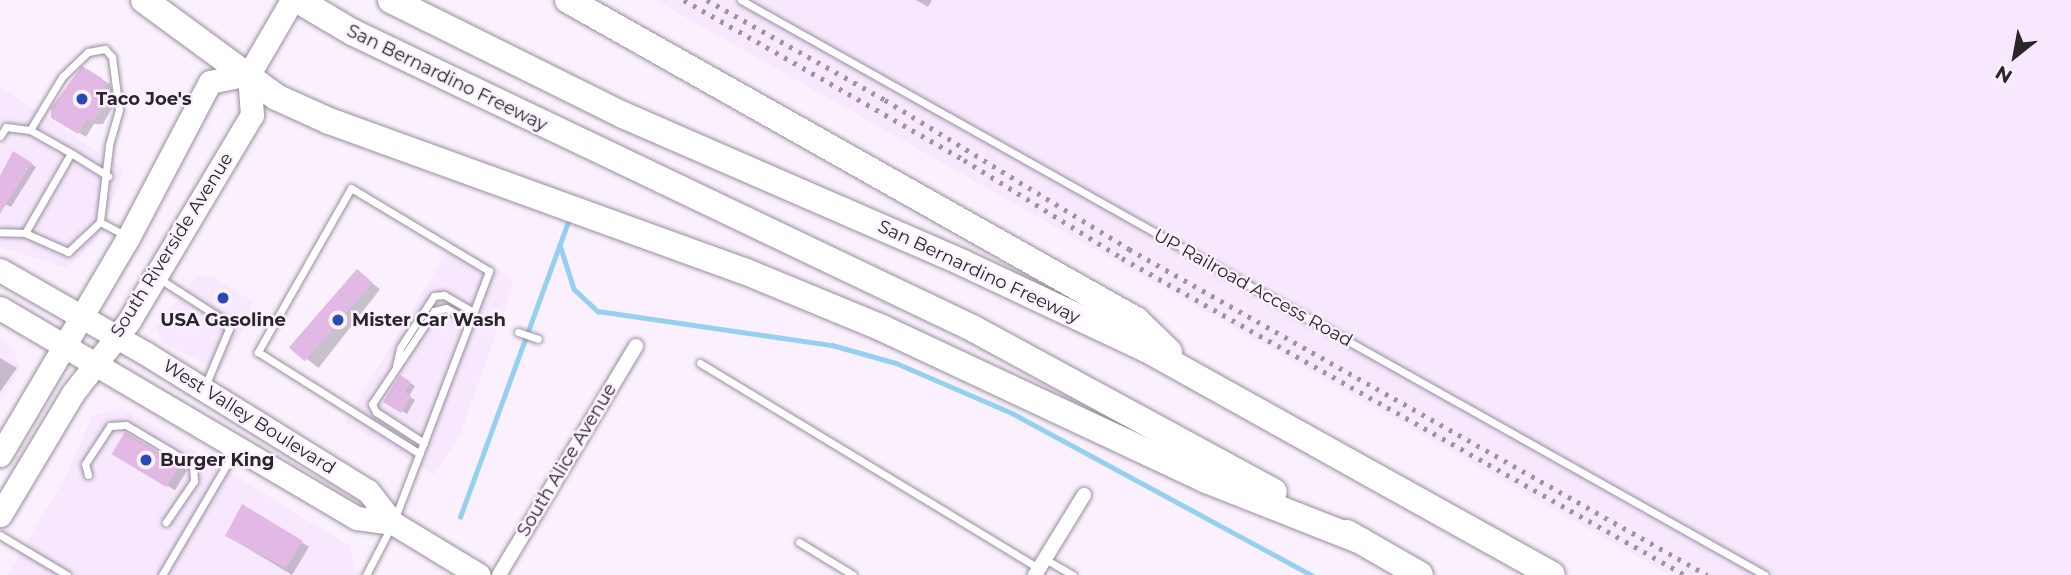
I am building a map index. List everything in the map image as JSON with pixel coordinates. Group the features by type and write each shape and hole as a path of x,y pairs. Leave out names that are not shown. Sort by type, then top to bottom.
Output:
{"highway":[{"path":"144,0 249,74 276,97 329,121 756,276 882,328 1206,480 1361,541"},
{"name":"San Bernardino Freeway","path":"298,0 352,32 584,145 974,329 1420,575"},
{"name":"San Bernardino Freeway","path":"391,0 599,104 963,263 1190,372 1552,575"},
{"path":"568,0 1136,320 1190,372"}],"main road":[{"path":"249,74 292,0"},
{"name":"South Riverside Avenue","path":"0,455 78,357 116,336 156,277 177,235 253,115 249,74 210,82 128,237 88,321 78,357 0,515"},
{"name":"West Valley Boulevard","path":"0,270 116,336 368,491 393,523 479,575"},
{"name":"West Valley Boulevard","path":"0,308 78,357 357,518 393,523"}],"street":[{"name":"South Alice Avenue","path":"499,575 636,346"},
{"path":"1040,568 1084,495"}],"lane":[{"name":"UP Railroad Access Road","path":"741,0 1765,575"},
{"path":"0,232 25,233 68,251 100,222 108,176 109,146 120,110 112,57 105,49 94,48 62,77 30,131"},
{"path":"0,136 6,127 30,131 108,176"},
{"path":"25,233 71,153"},
{"path":"366,575 393,523 420,454 489,271 351,188 258,352 420,454"},
{"path":"100,222 128,237"},
{"path":"156,277 222,319 229,329 204,389"},
{"path":"396,366 400,348 434,296 444,295 473,312"},
{"path":"424,443 376,412 372,404 434,311 446,308 470,322"},
{"path":"517,332 538,339"},
{"path":"700,363 1040,568 1073,575"},
{"path":"88,475 85,464 110,426 126,425 170,451 192,466 194,481 166,522"},
{"path":"162,575 236,449"},
{"path":"0,535 67,575"},
{"path":"799,542 853,575"}],"shaded area":[{"path":"655,0 2071,0 2071,575 1670,575"},
{"path":"0,86 124,170 96,241 67,268 0,247"},
{"path":"453,242 509,276 513,287 460,434 435,475 345,422"},
{"path":"198,275 211,276 251,300 250,318 219,371 163,343 155,327"},
{"path":"0,339 12,346 20,368 0,402"},
{"path":"122,407 350,546 354,569 366,575 7,575 66,476 92,416"}],"building":[{"name":"Taco Joe's","path":"82,66 102,78 108,98 95,120 86,120 78,134 51,118 51,108"},
{"path":"13,151 32,163 0,214 0,176"},
{"name":"Mister Car Wash","path":"357,269 373,283 305,361 289,347"},
{"path":"400,375 411,382 405,392 411,396 401,413 383,402"},
{"name":"Burger King","path":"125,432 180,465 166,487 112,454"},
{"path":"242,504 303,541 286,568 225,536"}],"waterway":[{"path":"460,517 569,219"},
{"path":"560,245 574,289 598,311 832,345 896,363 1012,413 1312,575"}],"railway":[{"path":"684,0 964,160 1122,258 1685,575"},
{"path":"707,0 885,100 1129,249 1707,575"}],"place":[{"name":"Taco Joe's","path":"82,99"},
{"name":"USA Gasoline","path":"223,298"},
{"name":"Mister Car Wash","path":"338,320"},
{"name":"Burger King","path":"146,460"}]}
